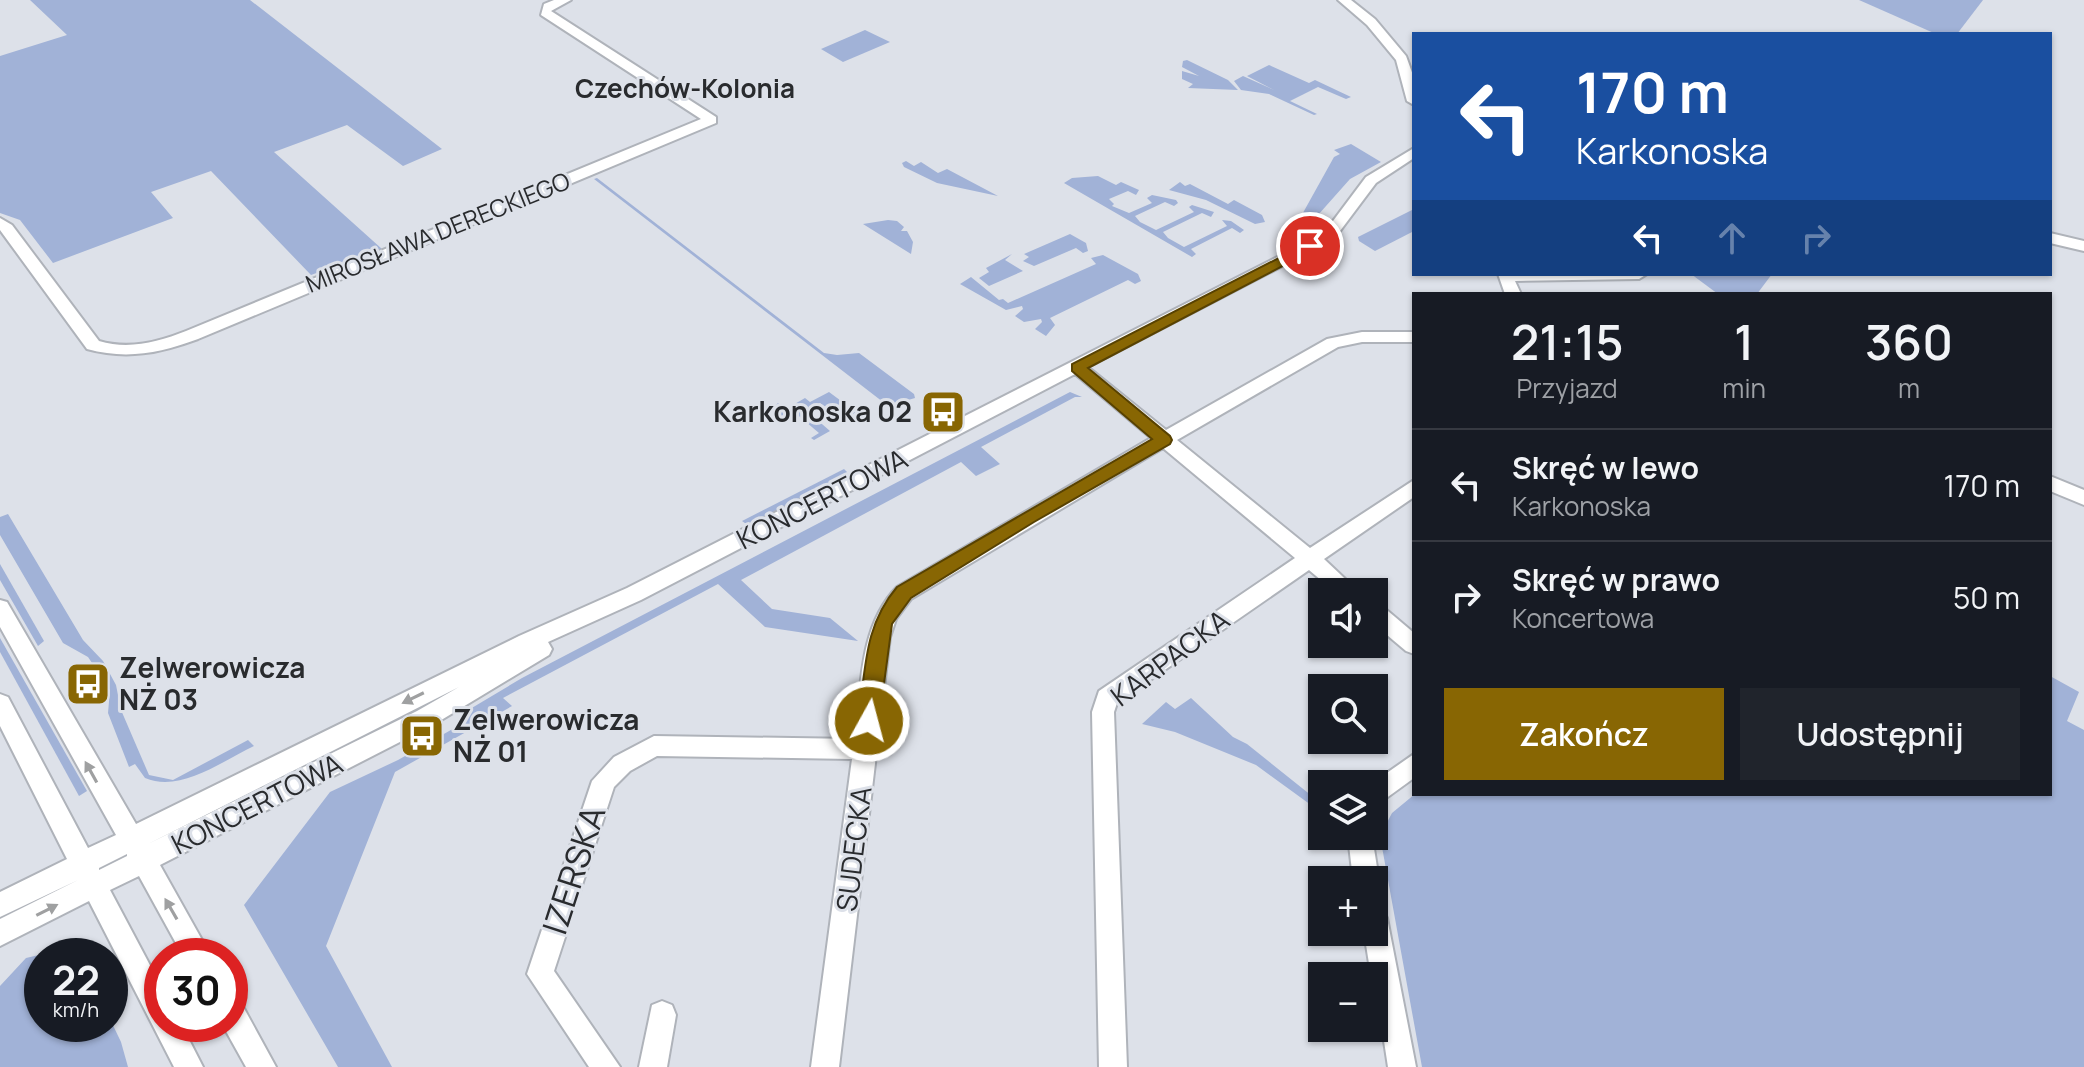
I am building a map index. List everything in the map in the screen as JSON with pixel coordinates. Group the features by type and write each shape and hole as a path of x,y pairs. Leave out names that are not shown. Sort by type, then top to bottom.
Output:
{"street":[{"name":"MIROSŁAWA DERECKIEGO","path":"0,223 7,228 93,345 131,351 166,345 711,120 545,12 548,6 565,0"},
{"path":"1344,0 1371,22 1402,59 1412,94"},
{"name":"KONCERTOWA","path":"0,933 88,876 527,642 634,594 1310,246 1335,228 1371,180 1412,153"},
{"path":"2052,238 2084,246"},
{"name":"SUDECKA","path":"825,1067 882,624 889,610 904,593 1028,517 1333,343 1362,337 1412,337"},
{"path":"1077,367 1332,578"},
{"path":"2052,484 2084,498"},
{"name":"KARPACKA","path":"1113,1067 1103,712 1107,698 1412,488"},
{"path":"0,608 188,938"},
{"path":"1388,624 1412,643"},
{"path":"0,704 144,982"},
{"name":"IZERSKA","path":"606,1067 540,974 604,781 622,764 654,746 865,749"},
{"path":"1388,785 1412,766"},
{"name":"KONCERTOWA","path":"0,905 88,876"},
{"path":"1379,946 1402,1067"},
{"path":"653,1067 662,1015"},
{"path":"176,1042 189,1067"},
{"path":"248,1042 262,1067"}],"shaded area":[{"path":"30,0 250,0 442,149 403,166 347,125 274,152 382,249 311,275 211,171 151,192 173,218 53,263 20,220 0,213 0,56 67,35"},
{"path":"1859,0 1983,0 1959,32 1931,32"},
{"path":"865,30 890,42 843,62 821,49"},
{"path":"1187,60 1228,80 1238,90 1188,88 1193,84 1182,79 1182,71 1199,76 1182,67 1183,61"},
{"path":"1269,65 1309,83 1315,80 1351,97 1346,99 1318,87 1290,101 1317,114 1314,115 1269,94 1241,90 1234,81 1243,76 1274,90 1247,76"},
{"path":"1351,144 1381,162 1350,179 1310,224 1299,220 1334,157 1340,154 1334,150"},
{"path":"906,161 914,166 921,162 938,173 947,169 998,196 937,183 904,167 902,163"},
{"path":"1098,176 1116,185 1121,182 1139,190 1136,195 1128,191 1109,199 1114,204 1112,206 1129,213 1152,203 1147,198 1152,195 1176,200 1178,203 1174,206 1165,202 1135,216 1156,230 1194,212 1189,207 1192,205 1214,212 1211,217 1202,213 1163,232 1184,247 1227,226 1222,220 1231,221 1244,230 1240,233 1232,228 1191,249 1196,254 1192,257 1064,183 1072,178"},
{"path":"597,178 824,353 859,353 914,394 915,398 891,405 883,402 594,179"},
{"path":"1180,182 1228,204 1234,200 1262,215 1265,222 1255,224 1206,200 1169,190"},
{"path":"1412,210 1412,232 1375,251 1359,241 1358,237"},
{"path":"897,221 904,227 901,231 907,231 913,242 911,254 863,224"},
{"path":"1070,234 1086,243 1088,251 1083,253 1076,248 1034,266 1023,261 1029,257 1024,254"},
{"path":"1012,254 1005,260 1023,271 989,286 979,278 989,272 986,268"},
{"path":"1103,255 1138,274 1141,281 1135,284 1128,280 1050,318 1055,325 1046,336 1035,329 1042,322 1041,319 1024,322 1015,316 1023,309 1022,306 1006,310 960,284 971,277 999,300 1008,303 1096,264 1091,258"},
{"path":"1694,276 1770,276 1758,292 1715,292"},
{"path":"829,392 856,412 844,420 820,403 807,411 830,431 814,440 811,438 819,433 793,411 781,416 772,409 778,403 786,409 805,398 810,402"},
{"path":"1070,392 1082,397 1075,397 981,447 1000,464 976,476 961,462 741,580 772,609 830,618 858,641 765,627 718,584 503,698 512,706 395,772 326,946 392,1067 338,1067 244,905 330,792 398,760 465,722 460,715 522,678"},
{"path":"844,469 847,472 837,481 749,526 742,521"},
{"path":"8,514 83,640 103,661 116,685 121,710 149,775 173,780 248,740 254,746 201,773 173,781 159,782 145,778 135,764 129,767 108,713 110,690 88,657 63,643 0,535 0,517"},
{"path":"0,564 44,641 38,646 0,580"},
{"path":"0,638 87,791 79,796 0,652"},
{"path":"2052,677 2079,692 2067,721 2084,730 2084,1067 1422,1067 1388,866 1385,866 1383,850 1388,850 1388,821 1392,813 1413,796 2052,796"},
{"path":"1191,698 1233,737 1247,744 1308,793 1308,803 1256,765 1175,732 1142,724 1166,702 1175,709"},
{"path":"24,960 24,1042 121,1042 128,1067 0,1067 0,986"}],"place":[{"name":"Karkonoska 02","path":"943,412"},
{"name":"Zelwerowicza NŻ 03","path":"88,684"},
{"name":"Zelwerowicza NŻ 01","path":"422,736"}],"district":[{"name":"Czechów-Kolonia","path":"685,89"}],"route":[{"path":"869,721 882,624 904,593 1028,517 1164,440 1077,367 1310,246"}]}
